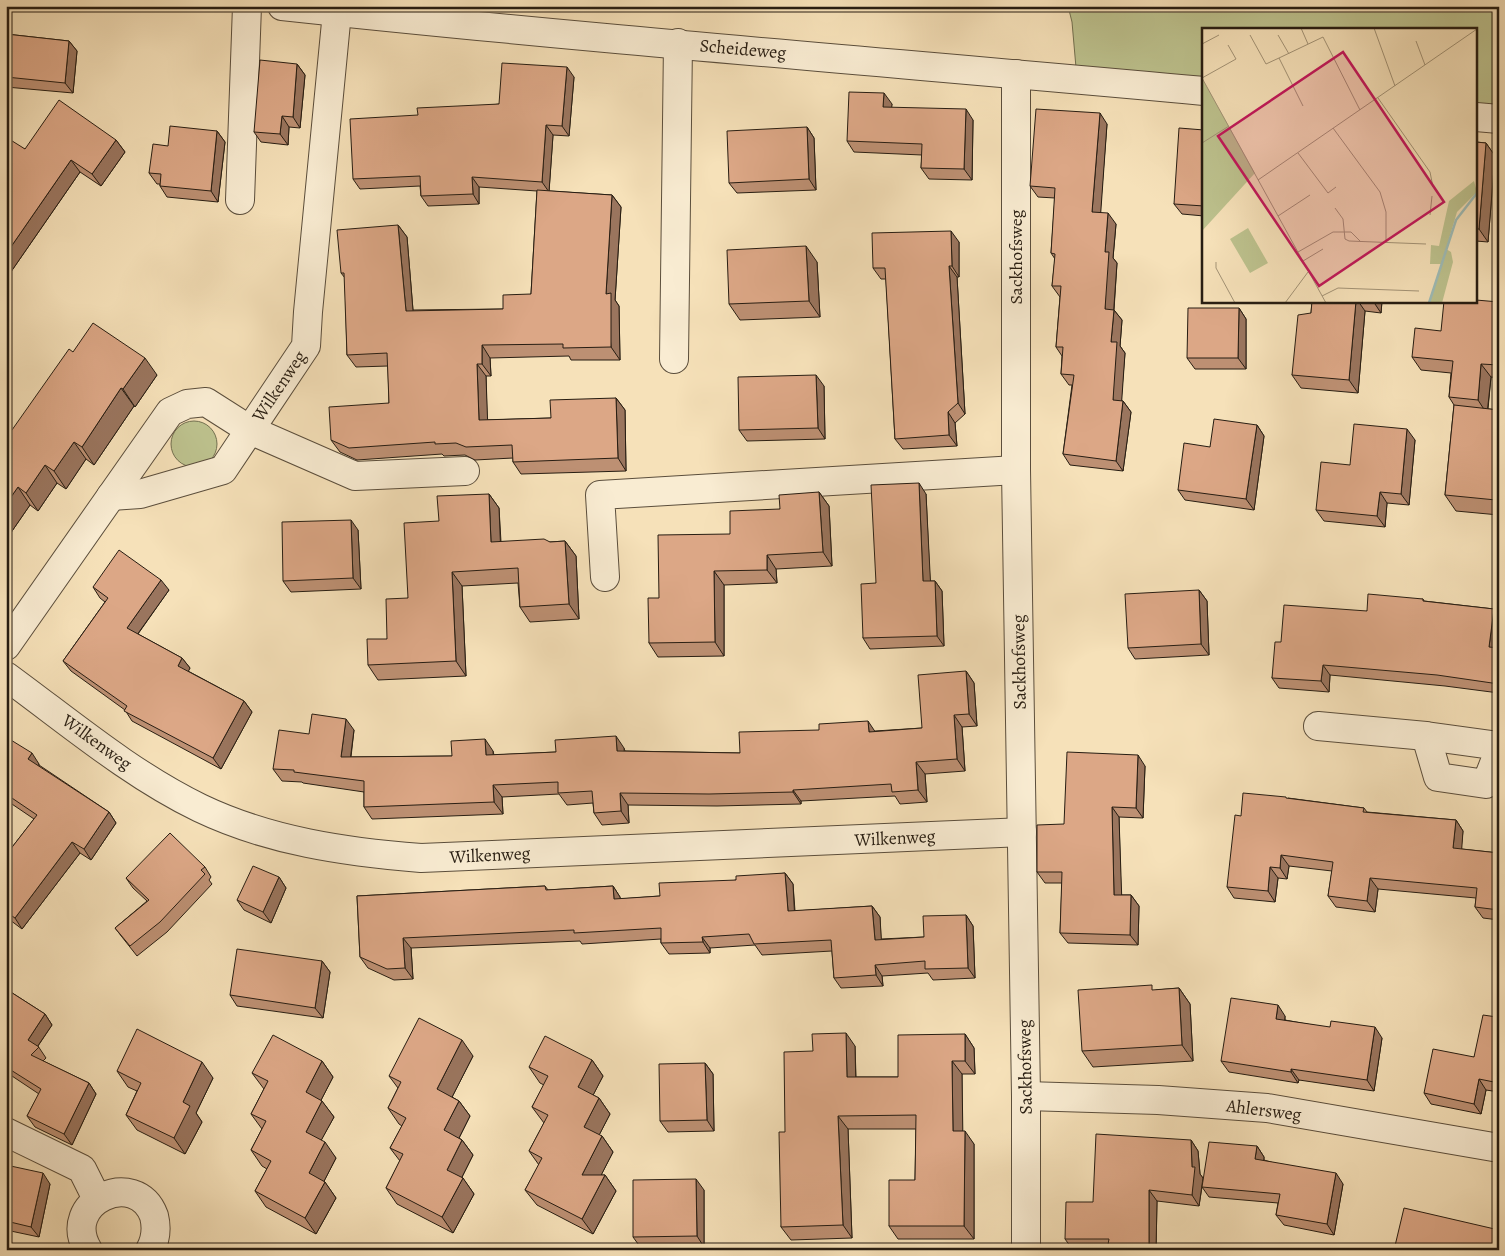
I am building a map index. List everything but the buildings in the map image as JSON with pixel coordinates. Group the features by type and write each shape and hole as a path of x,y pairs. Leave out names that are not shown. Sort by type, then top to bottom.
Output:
{"street":[{"path":"240,200 247,6"},
{"name":"Scheideweg","path":"282,6 539,33 678,43 1202,91"},
{"name":"Wilkenweg","path":"111,496 140,494 224,470 306,346 337,12"},
{"path":"674,359 678,43"},
{"name":"Sackhofsweg","path":"1016,74 1016,470 1026,1096 1026,1250"},
{"path":"1478,117 1499,119"},
{"name":"Wilkenweg","path":"6,646 170,412 187,404 206,402 250,430"},
{"path":"250,430 355,476 465,470"},
{"path":"605,577 600,495 1016,470"},
{"name":"Wilkenweg","path":"6,676 132,769 201,808 254,829 304,843 364,854 421,858 1022,832"},
{"path":"1318,726 1426,736 1499,746"},
{"path":"1426,736 1438,777 1486,784 1499,751"},
{"name":"Ahlersweg","path":"1026,1096 1158,1100 1266,1108 1499,1148"},
{"path":"6,1132 82,1169 97,1199"},
{"path":"88,1250 82,1232 83,1219 89,1208 97,1199 121,1192 134,1195 144,1201 152,1212 156,1224 156,1236 152,1249"}],"green space":[{"path":"1068,6 1499,6 1499,119 1478,117 1478,28 1202,28 1202,91 1077,79 1072,22"},
{"path":"194,421 207,425 213,431 217,444 213,457 207,463 194,467 181,463 175,457 171,444 175,431 181,425"}]}
